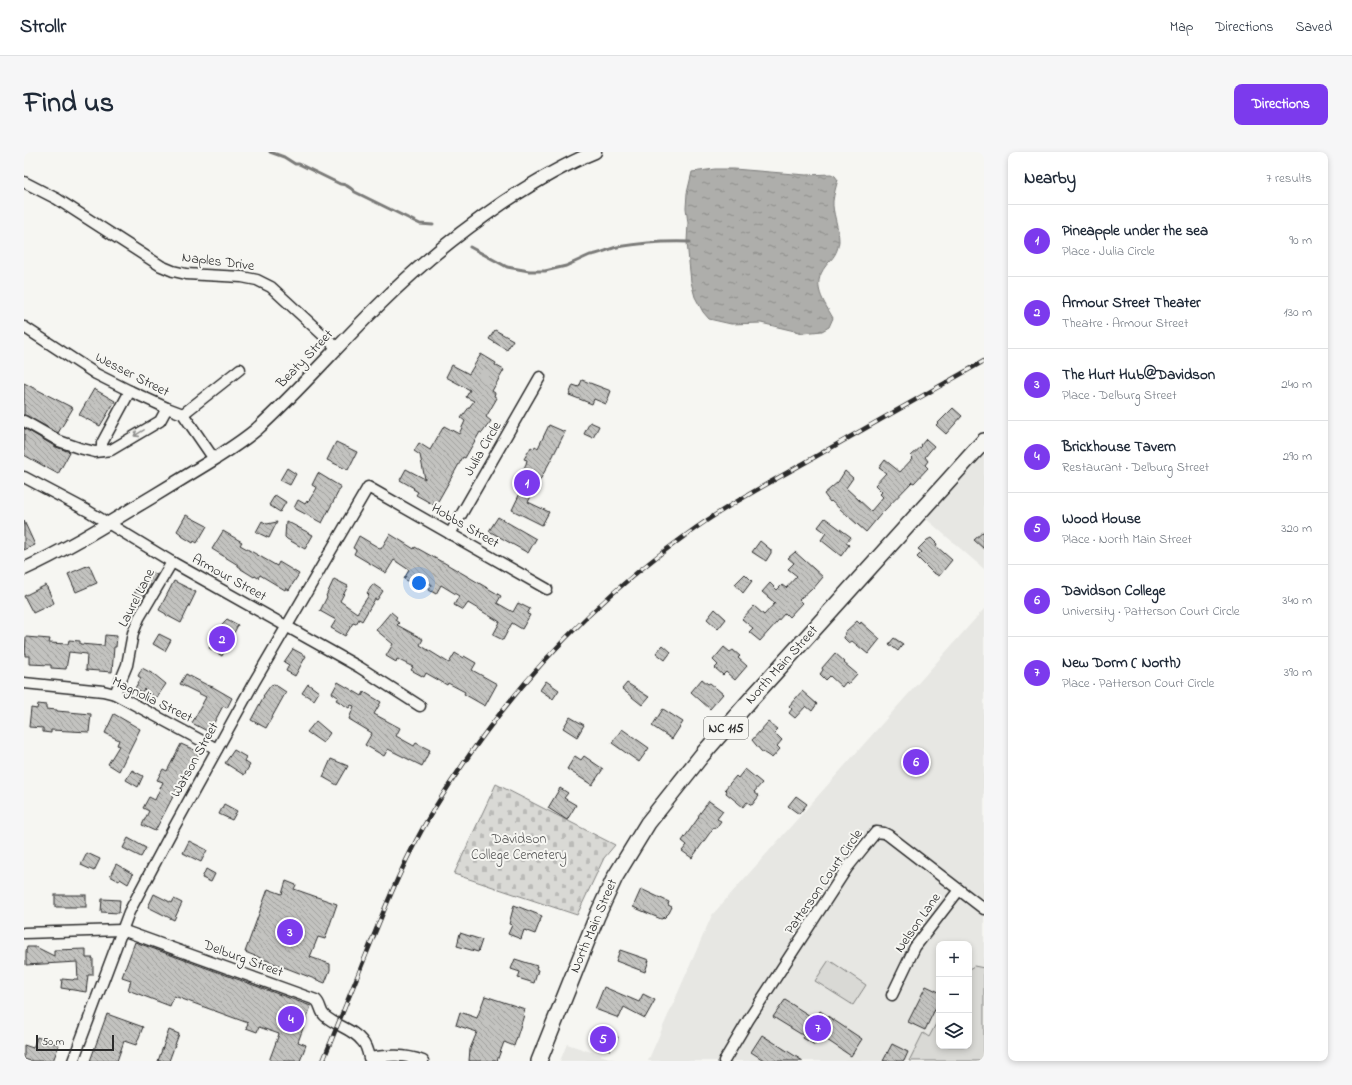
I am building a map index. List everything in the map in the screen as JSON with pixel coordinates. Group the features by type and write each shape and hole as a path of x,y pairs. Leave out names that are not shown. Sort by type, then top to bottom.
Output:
{"main road":[{"name":"North Main Street","path":"539,1061 597,916 615,877 648,823 698,760 751,699 984,441"}],"street":[{"name":"Beaty Street","path":"24,569 65,549 239,443 278,409 378,305 438,250 471,225 545,176 595,152"},
{"name":"Naples Drive","path":"24,182 57,199 161,266 186,274 242,277 257,280 271,287 337,348"},
{"name":"Wesser Street","path":"24,327 96,374 130,391 183,414"},
{"path":"214,458 183,414 240,369"},
{"name":"Julia Circle","path":"450,534 540,377"},
{"path":"102,451 102,443 130,391"},
{"path":"24,421 59,441 95,452 111,450 160,421 167,408"},
{"name":"Armour Street","path":"24,477 88,511 172,562 359,667 420,706"},
{"name":"Hobbs Street","path":"368,487 547,590"},
{"name":"Watson Street","path":"72,1061 129,912 217,749 368,487"},
{"name":"Laurel Lane","path":"115,694 127,665 133,633 139,618 172,562"},
{"name":"Magnolia Street","path":"24,683 103,691 115,694 217,749"},
{"name":"Patterson Court Circle","path":"724,1061 749,1019 847,868 876,832 888,834 984,910"},
{"name":"Nelson Lane","path":"892,995 915,947 959,890"},
{"name":"Delburg Street","path":"24,933 122,930 316,1000 325,1016 354,1034 363,1042 366,1060 383,1056 398,1055 424,1061"}],"shaded area":[{"path":"984,452 984,569 924,517"},
{"path":"984,609 984,1061 648,1061 712,915"},
{"path":"567,1044 618,1061 560,1061"}],"green space":[{"name":"Davidson College Cemetery","path":"496,784 615,845 604,858 577,915 454,874"},
{"path":"829,960 866,985 853,1005 815,981"},
{"path":"974,966 984,968 984,1061 909,1061 923,1033 929,1037 936,1024 936,1049 972,1049 972,967"}],"water":[{"path":"715,169 734,169 806,175 831,174 838,180 833,205 839,236 839,244 835,255 823,270 819,283 821,297 833,318 829,327 822,331 803,333 761,323 731,324 709,319 703,312 695,297 691,282 687,242 687,193 692,172"}],"building":[{"path":"495,330 513,340 507,350 489,339"},
{"path":"481,354 504,370 492,391 495,393 494,396 497,398 486,417 491,421 482,433 480,432 465,458 463,457 437,503 435,502 434,505 416,495 418,492 413,489 414,488 400,480 406,469 425,479 420,455 414,451 419,443 430,450 444,426 459,434 465,421 461,418 474,401 466,397 470,390 446,377 452,365 469,374"},
{"path":"582,380 611,391 606,404 594,399 592,404 569,395 573,385 579,387"},
{"path":"24,383 73,408 58,433 24,415"},
{"path":"94,389 115,401 100,426 79,415"},
{"path":"953,408 962,416 946,434 936,425"},
{"path":"590,422 599,426 593,438 584,434"},
{"path":"549,425 565,432 528,502 549,512 542,525 512,510 522,489 515,485 526,464 527,460 524,459 531,447 534,449 535,446 538,448"},
{"path":"24,428 56,447 70,452 58,474 24,455"},
{"path":"926,439 934,446 925,457 928,461 925,465 928,468 881,514 866,532 831,501 830,502 824,494 838,482 845,471 853,478 846,488 871,511 883,497 880,494 882,492 875,485 886,473 879,468 885,460 900,472 913,458 911,456 922,446 921,445"},
{"path":"336,442 357,452 348,470 327,460"},
{"path":"287,468 296,474 290,485 280,480"},
{"path":"318,473 341,487 322,523 294,508 298,500 305,504 307,501 308,502 317,488 312,485"},
{"path":"275,495 286,502 280,512 269,505"},
{"path":"186,515 207,526 197,543 194,541 193,543 180,535 181,534 177,531"},
{"path":"498,517 536,539 528,553 489,531"},
{"path":"825,518 851,537 846,543 849,545 841,556 821,540 826,533 818,527"},
{"path":"24,521 35,545 24,550"},
{"path":"262,521 267,524 277,522 269,538 256,532"},
{"path":"286,521 313,535 305,549 285,537"},
{"path":"223,531 242,542 240,545 277,566 279,562 299,574 289,590 286,588 285,590 260,575 258,578 255,576 254,577 212,549"},
{"path":"984,531 984,549 974,540"},
{"path":"390,534 414,549 415,547 443,562 501,596 497,603 513,612 518,603 530,609 527,614 530,615 522,629 512,623 503,640 493,635 500,622 468,603 463,610 454,605 459,596 441,585 436,594 429,590 432,585 418,577 414,584 404,579 409,570 394,560 386,573 354,554 356,550 353,548 359,536 381,549"},
{"path":"931,538 937,544 936,546 952,560 939,576 932,572 917,557 922,552 918,549"},
{"path":"760,541 771,550 771,553 766,561 752,552"},
{"path":"795,552 823,577 813,589 812,588 799,600 802,603 789,617 785,613 760,641 749,632 753,628 742,619 754,606 764,615 775,603 762,592 770,583 777,590 782,585 786,588 797,576 788,569 794,563 788,558"},
{"path":"89,565 97,583 76,592 68,574"},
{"path":"148,570 157,575 142,599 134,594"},
{"path":"745,574 752,581 743,593 735,584"},
{"path":"334,579 348,586 340,601 357,613 369,595 367,593 373,584 383,591 377,600 375,599 362,621 359,619 356,624 353,623 345,636 331,628 336,620 320,611"},
{"path":"174,581 196,592 181,623 159,610"},
{"path":"46,585 54,603 33,613 24,596"},
{"path":"715,609 726,619 718,629 707,619"},
{"path":"391,612 397,617 395,620 399,623 397,625 423,639 420,645 449,663 455,653 463,658 464,656 476,663 472,670 497,684 485,706 464,694 465,692 448,683 447,685 426,673 424,677 411,670 413,667 397,659 396,662 386,656 393,644 376,630"},
{"path":"227,619 238,625 222,656 209,648 223,623"},
{"path":"857,621 860,624 861,622 880,639 868,654 852,641 849,643 844,638 845,632"},
{"path":"159,634 171,640 165,651 153,644"},
{"path":"105,635 117,636 116,647 114,647 112,672 86,670 87,654 69,652 66,669 51,668 51,665 29,664 29,656 25,656 26,637 50,639 49,643 68,644 69,640 80,641 80,644 104,646"},
{"path":"894,638 903,644 898,651 889,644"},
{"path":"663,645 671,652 665,660 656,653"},
{"path":"724,647 730,652 733,650 740,656 738,658 747,666 735,680 726,672 723,675 715,668 718,665 713,660"},
{"path":"293,649 306,656 295,676 286,671 289,665 284,662"},
{"path":"835,653 857,674 848,684 846,682 842,687 830,676 826,680 820,674 823,670 822,668"},
{"path":"142,668 155,675 166,684 157,697 153,697 144,689 142,692 135,688 141,678 138,676"},
{"path":"186,674 232,698 227,708 223,706 209,732 192,723 206,697 180,684"},
{"path":"702,679 708,684 710,683 723,694 710,709 691,692"},
{"path":"546,681 559,690 553,699 540,690"},
{"path":"338,682 362,696 364,692 381,702 374,714 400,728 396,736 414,746 416,743 430,750 422,766 388,749 384,756 365,745 372,733 349,719 354,706 351,705 349,708 336,700 338,697 332,693"},
{"path":"627,683 649,697 642,705 622,689"},
{"path":"274,684 286,692 266,728 251,720 263,696 271,685"},
{"path":"308,684 319,692 314,700 302,693"},
{"path":"802,691 817,704 812,711 806,706 795,718 789,713 792,709 789,706"},
{"path":"38,704 46,705 46,709 91,714 89,732 51,730 51,733 43,732 43,728 29,727 31,708 37,709"},
{"path":"663,709 683,722 672,739 652,726"},
{"path":"114,714 140,729 119,771 108,764 119,746 117,745 119,740 105,733"},
{"path":"570,717 584,725 577,737 563,728"},
{"path":"316,721 330,733 323,743 307,732"},
{"path":"768,722 777,729 774,732 782,740 777,746 780,749 772,758 761,751 752,740"},
{"path":"622,729 649,748 639,762 612,743"},
{"path":"181,744 199,752 194,763 193,762 181,791 177,789 155,831 142,825 149,811 143,808 149,797 155,800 163,782 157,780 163,769 167,771"},
{"path":"234,750 246,757 244,761 250,765 244,775 225,763"},
{"path":"575,756 581,760 584,756 603,769 592,785 567,769"},
{"path":"331,759 348,766 337,785 323,777"},
{"path":"745,769 762,783 754,792 759,796 752,805 747,802 743,807 726,793 727,791 725,789 736,776 738,778"},
{"path":"132,770 143,776 138,787 126,780"},
{"path":"560,788 568,793 564,798 576,805 567,820 548,808"},
{"path":"796,796 807,804 799,814 788,806"},
{"path":"709,801 723,811 717,819 721,821 716,828 714,827 692,858 682,851 687,845 682,841"},
{"path":"224,804 237,811 232,820 219,814"},
{"path":"128,838 146,848 141,857 123,848"},
{"path":"189,841 207,850 201,862 183,853"},
{"path":"87,853 100,859 94,871 81,865"},
{"path":"116,864 133,874 128,884 120,879 119,881 110,876"},
{"path":"206,869 215,874 211,882 202,878"},
{"path":"286,881 296,885 294,889 337,904 325,939 318,937 310,957 330,964 330,970 325,983 245,952 268,889 282,894"},
{"path":"641,889 669,902 668,905 672,907 664,918 661,919 633,907"},
{"path":"154,894 172,903 174,899 182,903 174,920 148,907"},
{"path":"55,895 86,895 86,907 55,907"},
{"path":"102,899 120,900 119,913 101,912"},
{"path":"514,905 542,916 535,934 524,930 521,939 508,934 512,925 509,924"},
{"path":"460,933 482,940 478,952 457,946"},
{"path":"135,942 311,1006 298,1042 306,1045 300,1061 269,1061 279,1034 259,1027 257,1032 246,1028 248,1023 174,996 170,1006 128,990 131,980 122,977"},
{"path":"27,947 36,947 54,956 54,950 86,949 86,958 93,958 93,975 88,975 86,992 61,988 62,979 78,979 77,962 26,965"},
{"path":"620,950 649,960 645,972 616,961"},
{"path":"515,959 537,966 536,969 538,970 534,983 518,978 520,972 511,969"},
{"path":"926,986 936,991 936,1007 925,1030 908,1022"},
{"path":"604,987 639,1002 643,994 655,1000 645,1018 624,1007 619,1018 595,1009"},
{"path":"485,996 525,1009 524,1015 514,1046 504,1042 497,1061 469,1061 470,1049 477,1032 456,1025 460,1012 477,1018"},
{"path":"785,1000 815,1019 820,1011 862,1039 851,1056 821,1036 815,1045 803,1038 804,1036 773,1017"},
{"path":"107,1014 143,1027 136,1045 124,1041 117,1061 90,1061"},
{"path":"594,1028 618,1037 610,1050 589,1042"},
{"path":"169,1030 179,1034 169,1061 158,1061"},
{"path":"762,1035 803,1061 765,1061 751,1052"},
{"path":"37,1037 59,1045 53,1061 31,1061 24,1059 24,1045 33,1048"},
{"path":"892,1044 908,1052 904,1061 883,1061"}],"waterway":[{"path":"270,152 284,157 295,164 299,164 340,184 346,185 355,192 420,224 433,225"},
{"path":"470,247 507,267 529,271 545,271 566,266 590,255 617,247 635,244 690,242"}],"railway":[{"path":"323,1061 390,896 406,860 424,826 460,769 487,731 515,694 546,659 612,594 648,564 703,523 755,491 984,361"}],"place":[{"name":"Pineapple under the sea","path":"527,483"},
{"name":"Armour Street Theater","path":"222,639"},
{"name":"Davidson College","path":"916,762"},
{"name":"The Hurt Hub@Davidson","path":"290,932"},
{"name":"Brickhouse Tavern","path":"291,1019"},
{"name":"New Dorm ( North)","path":"818,1028"},
{"name":"Wood House","path":"603,1039"}]}
